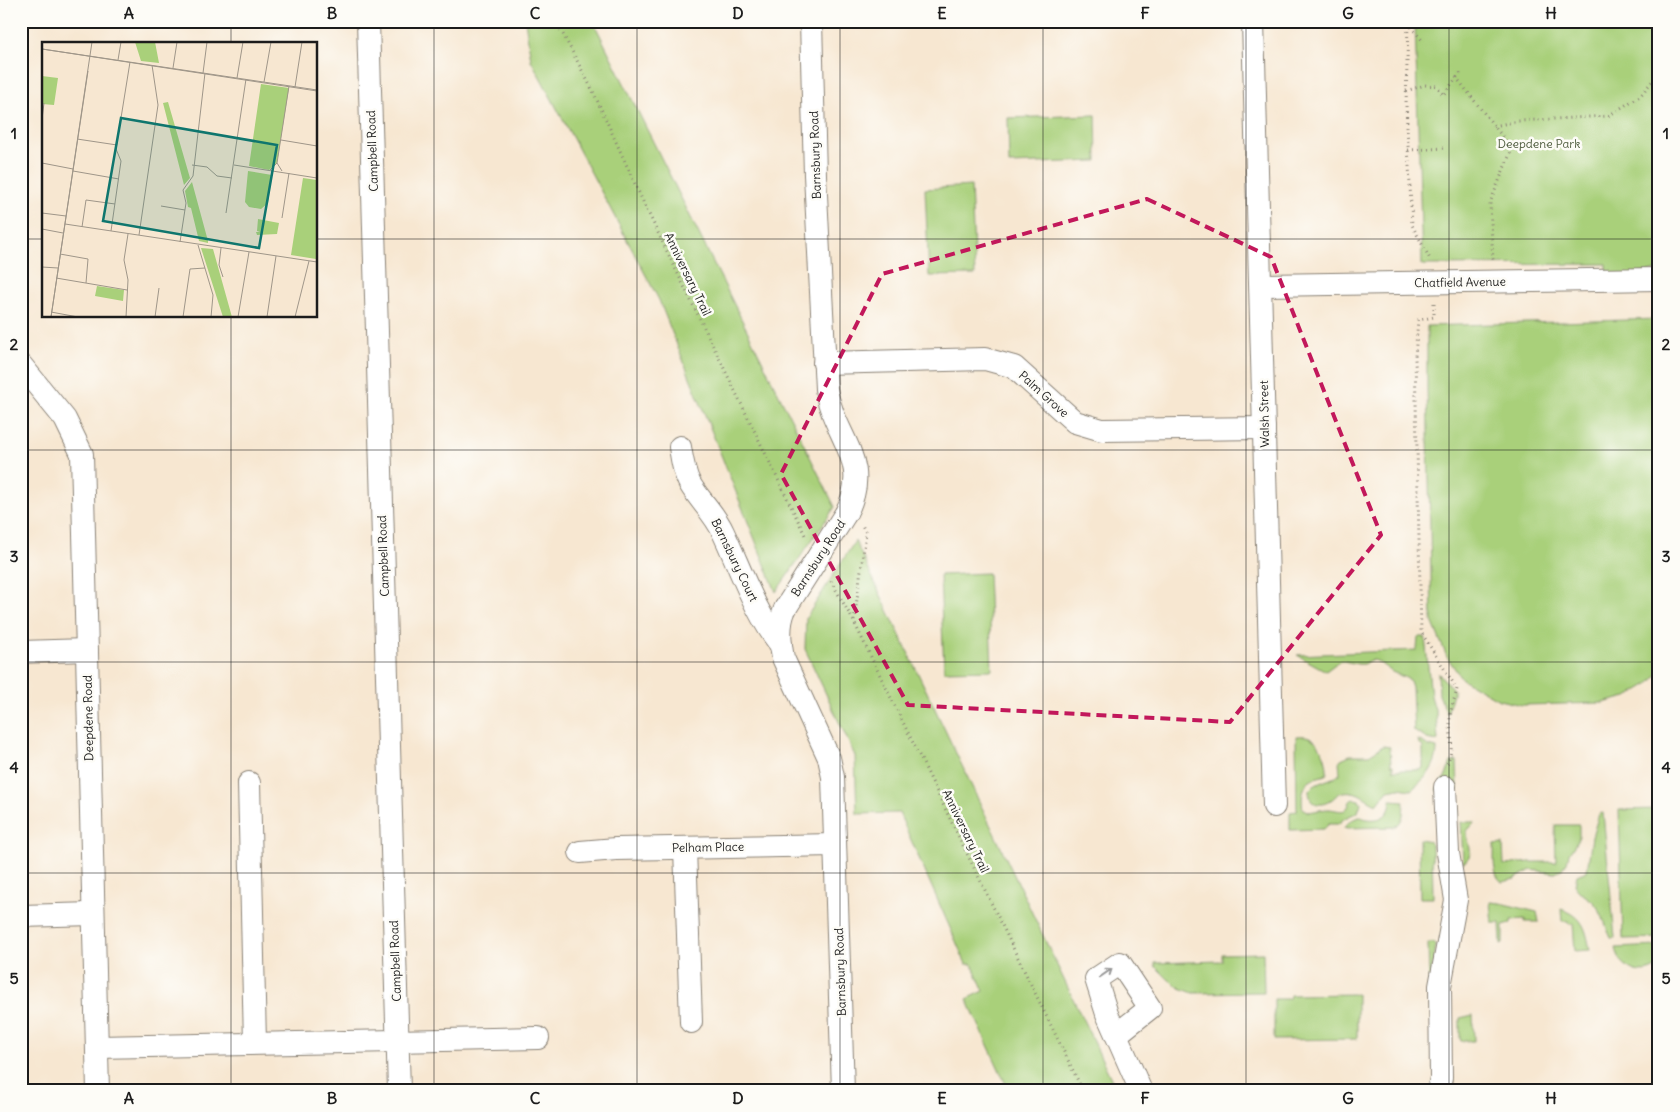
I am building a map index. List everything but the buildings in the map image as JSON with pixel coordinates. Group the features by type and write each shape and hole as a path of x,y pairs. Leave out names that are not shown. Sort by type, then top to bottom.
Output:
{"street":[{"name":"Campbell Road","path":"368,21 399,1091"},
{"name":"Barnsbury Road","path":"811,21 815,165 826,389 830,406 854,460 856,487 846,513 785,610 781,626 781,645 788,671 829,758 833,777 843,1091"},
{"name":"Walsh Street","path":"1254,21 1274,806"},
{"name":"Chatfield Avenue","path":"1261,285 1434,274 1654,276"},
{"name":"Palm Grove","path":"824,363 985,359 1014,366 1075,422 1102,430 1264,428"},
{"name":"Deepdene Road","path":"21,365 65,419 82,454 98,1091"},
{"name":"Barnsbury Court","path":"680,448 691,486 718,522 755,602 770,631 781,645"},
{"path":"21,652 87,650"},
{"path":"1438,1091 1440,1078 1440,986 1456,900 1448,854 1444,780"},
{"path":"249,782 255,1043"},
{"name":"Pelham Place","path":"580,852 616,848 835,845"},
{"path":"685,848 691,1022"},
{"path":"21,916 93,914"},
{"path":"1115,1033 1141,1091"},
{"path":"97,1047 538,1038"}],"path":[{"name":"Anniversary Trail","path":"556,21 592,91 644,206 805,535"},
{"path":"1408,22 1422,40"},
{"path":"1408,22 1406,91 1412,225 1434,274 1434,317 1418,320 1416,366 1421,632 1457,689 1450,717 1451,756 1444,780"},
{"path":"1406,91 1425,85 1437,86 1443,96 1462,71"},
{"path":"1494,126 1518,121 1608,116 1640,96 1659,73"},
{"path":"1456,77 1512,149 1490,203 1493,266"},
{"path":"1408,150 1446,148"},
{"path":"854,622 866,533"},
{"name":"Anniversary Trail","path":"831,581 854,622 1083,1091"}],"highlighted area":[{"path":"1147,199 1271,257 1381,535 1230,722 908,705 781,474 882,274"}],"green space":[{"path":"525,21 593,21 835,507 776,592 659,300 531,60"},
{"name":"Deepdene Park","path":"1415,21 1659,21 1659,270 1606,280 1606,264 1422,265"},
{"path":"1096,115 1097,161 1009,164 1008,118"},
{"path":"971,186 975,275 929,276 925,189"},
{"path":"1659,319 1659,673 1649,684 1627,697 1603,703 1522,705 1499,700 1462,679 1447,657 1432,621 1427,326"},
{"path":"855,541 1117,1091 1009,1091 967,999 984,991 972,964 966,964 899,813 857,814 855,756 805,649 806,618"},
{"path":"988,573 992,670 944,671 940,575"},
{"path":"1418,637 1425,637 1438,741 1427,739 1414,731 1412,687 1410,681 1406,678 1373,660 1364,664 1338,662 1326,671 1297,655 1417,650"},
{"path":"1438,673 1454,690 1447,714 1439,695"},
{"path":"1296,736 1308,736 1318,744 1324,754 1327,769 1327,774 1310,780 1305,786 1302,797 1303,809 1309,812 1326,809 1343,811 1355,799 1361,803 1358,812 1345,818 1338,824 1329,824 1324,829 1290,830 1290,812 1297,811"},
{"path":"1418,740 1437,748 1435,761 1429,772 1411,790 1399,788 1388,790 1377,804 1350,792 1340,793 1330,801 1322,804 1312,801 1309,790 1340,774 1339,762 1350,755 1369,755 1383,746 1390,747 1393,770 1421,770 1423,767 1423,747 1419,744"},
{"path":"1457,761 1458,789 1437,790 1451,762"},
{"path":"1391,800 1404,801 1402,819 1398,825 1394,827 1344,828 1350,821 1357,818 1378,819 1385,816 1391,805"},
{"path":"1659,809 1659,938 1623,939 1619,810"},
{"path":"1603,813 1615,938 1611,938 1595,904 1579,891 1575,885 1577,875 1587,871 1592,837 1599,814"},
{"path":"1461,822 1475,822 1467,831 1470,853 1467,860 1463,863"},
{"path":"1555,825 1579,825 1577,841 1561,870 1555,873 1531,870 1515,879 1502,882 1495,870 1494,845 1503,844 1504,865 1556,862"},
{"path":"1419,839 1430,841 1432,844 1433,898 1420,898"},
{"path":"1490,902 1537,912 1539,922 1525,922 1525,919 1511,920 1511,923 1503,925 1503,943 1501,944 1500,923 1492,923"},
{"path":"1561,909 1575,916 1583,925 1590,950 1575,951 1573,924 1569,924 1568,921 1562,921"},
{"path":"1428,943 1433,943 1436,946 1430,983 1429,983"},
{"path":"1659,946 1659,965 1646,972 1639,972 1627,967 1622,962 1616,948"},
{"path":"1263,953 1264,992 1193,993 1180,988 1155,966 1155,963 1222,961 1222,954"},
{"path":"1357,994 1357,1039 1274,1040 1274,999 1289,999 1290,995"},
{"path":"1473,1015 1474,1041 1461,1041 1460,1018"}]}
